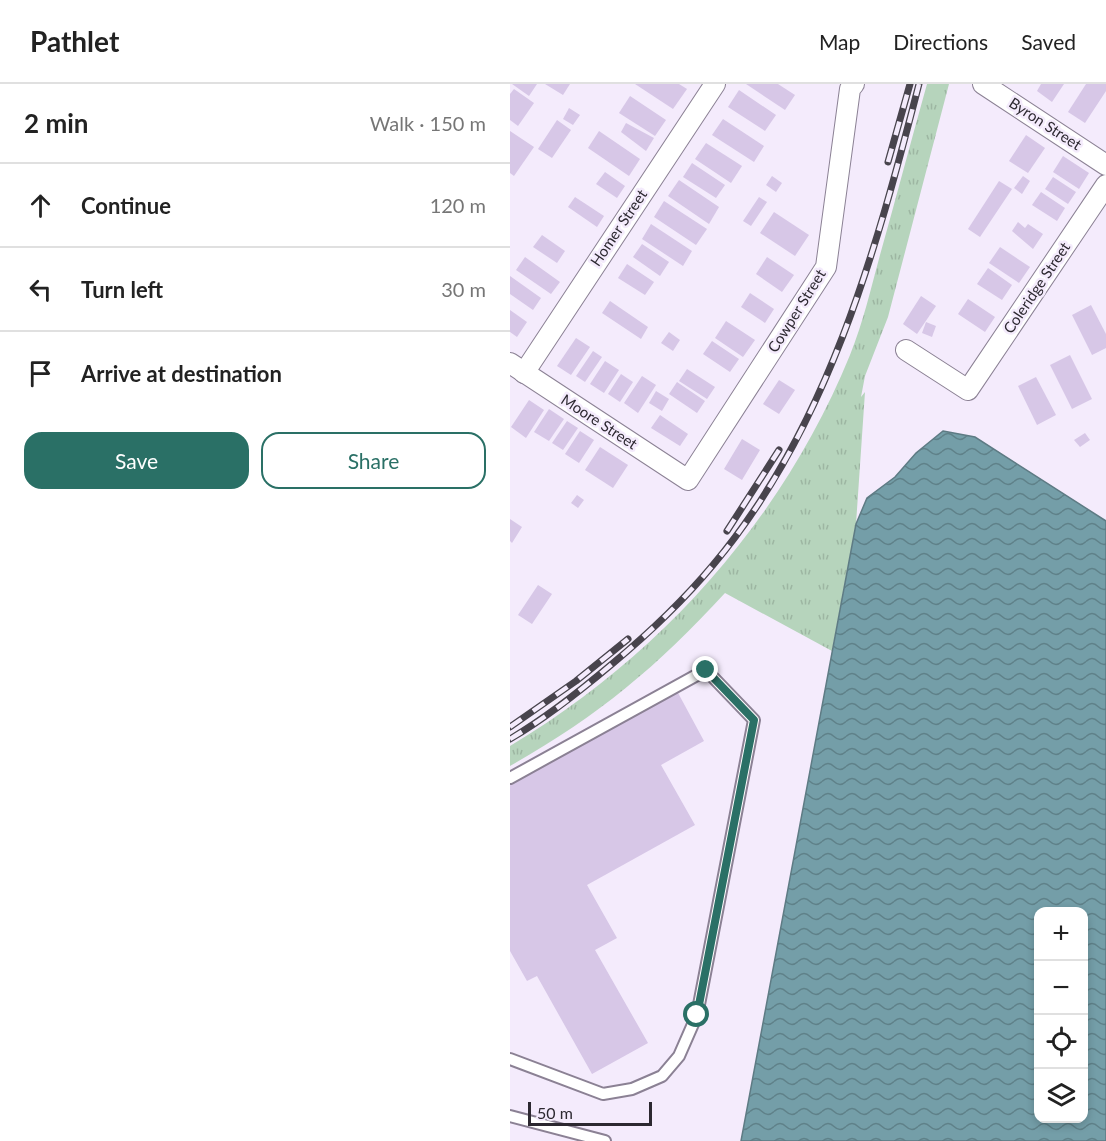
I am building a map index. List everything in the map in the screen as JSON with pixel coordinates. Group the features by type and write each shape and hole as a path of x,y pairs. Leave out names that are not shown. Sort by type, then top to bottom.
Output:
{"street":[{"name":"Homer Street","path":"517,368 715,84"},
{"name":"Cowper Street","path":"688,480 826,267 850,89 854,84"},
{"name":"Byron Street","path":"983,84 1106,165"},
{"name":"Coleridge Street","path":"906,350 968,390 1106,185"},
{"name":"Moore Street","path":"517,368 688,480"}],"lane":[{"path":"510,778 706,670 754,720 697,1015 679,1056 662,1076 632,1089 603,1094 510,1059"},
{"path":"510,1116 605,1141"}],"green space":[{"path":"927,84 949,84 888,317 865,376 861,397 865,392 856,524 832,651 725,593 675,645 625,689 571,728 510,766 510,746 565,710 617,670 666,626 712,578 753,527 790,473 822,415 855,343"}],"water":[{"path":"943,431 975,437 1106,521 1106,1141 741,1141 856,524 867,498 895,477 916,453"}],"building":[{"path":"512,84 537,84 529,96"},
{"path":"545,84 570,84 563,95"},
{"path":"635,84 679,84 687,89 673,109"},
{"path":"746,84 778,84 795,95 785,110"},
{"path":"1041,84 1064,84 1052,102 1037,91"},
{"path":"1086,84 1106,84 1106,91 1085,123 1068,112"},
{"path":"514,89 534,103 518,126 510,120 510,94"},
{"path":"739,90 776,115 765,131 728,107"},
{"path":"630,96 666,120 655,136 619,113"},
{"path":"569,108 580,115 573,125 563,119"},
{"path":"723,119 764,146 754,162 712,135"},
{"path":"557,120 571,130 552,158 538,149"},
{"path":"626,123 654,138 646,151 621,132"},
{"path":"510,131 534,147 514,176 510,173"},
{"path":"599,131 640,159 629,176 588,148"},
{"path":"1026,135 1045,148 1028,173 1009,161"},
{"path":"706,143 742,166 731,183 695,159"},
{"path":"1063,156 1089,173 1079,189 1053,172"},
{"path":"692,163 725,185 716,198 683,177"},
{"path":"605,172 625,186 617,198 596,184"},
{"path":"772,176 782,183 776,192 766,185"},
{"path":"1023,176 1030,181 1022,194 1014,188"},
{"path":"1053,177 1076,192 1068,204 1045,189"},
{"path":"679,180 719,207 709,224 668,196"},
{"path":"999,181 1012,189 980,237 968,229"},
{"path":"1041,192 1065,208 1057,221 1032,205"},
{"path":"575,197 604,216 597,227 568,207"},
{"path":"759,197 767,202 751,226 743,221"},
{"path":"664,201 707,229 696,245 654,217"},
{"path":"774,212 809,235 795,256 760,233"},
{"path":"1018,222 1025,228 1028,224 1043,234 1033,249 1012,231"},
{"path":"651,224 692,251 683,266 642,239"},
{"path":"542,235 565,251 557,263 533,247"},
{"path":"642,244 669,262 660,276 633,257"},
{"path":"1000,247 1030,267 1019,283 989,263"},
{"path":"525,257 560,282 551,294 516,270"},
{"path":"767,257 794,275 782,292 756,274"},
{"path":"627,264 654,282 645,295 618,278"},
{"path":"988,268 1012,285 1002,300 977,284"},
{"path":"510,276 541,298 533,310 510,294"},
{"path":"750,293 774,309 765,323 741,307"},
{"path":"921,296 936,306 917,334 903,324"},
{"path":"968,299 995,317 985,332 958,314"},
{"path":"610,301 648,327 641,339 602,313"},
{"path":"1091,305 1106,334 1106,348 1092,355 1072,315"},
{"path":"510,310 527,322 517,337 510,332"},
{"path":"726,321 755,340 743,357 715,338"},
{"path":"926,322 936,326 932,337 922,333"},
{"path":"669,332 680,340 673,351 661,343"},
{"path":"576,338 590,347 571,375 557,366"},
{"path":"712,341 739,359 730,372 703,354"},
{"path":"593,351 602,357 585,382 576,376"},
{"path":"1070,355 1092,399 1072,409 1050,365"},
{"path":"605,361 619,370 604,393 590,384"},
{"path":"687,369 715,387 707,399 679,381"},
{"path":"621,374 633,382 620,402 608,394"},
{"path":"642,376 656,385 638,413 624,403"},
{"path":"1036,377 1056,415 1037,425 1018,386"},
{"path":"779,380 795,390 779,414 763,404"},
{"path":"677,382 705,401 697,413 669,394"},
{"path":"656,391 669,399 662,411 649,403"},
{"path":"529,400 544,410 526,438 511,427"},
{"path":"549,409 564,419 549,441 534,432"},
{"path":"660,415 688,434 680,446 651,428"},
{"path":"567,421 578,428 563,450 552,443"},
{"path":"580,431 594,440 579,463 565,454"},
{"path":"1085,433 1090,440 1080,447 1074,440"},
{"path":"742,439 760,450 742,480 724,469"},
{"path":"600,447 628,465 613,488 585,470"},
{"path":"577,495 584,500 578,508 571,503"},
{"path":"510,519 522,527 512,543 510,541"},
{"path":"538,585 552,594 532,624 518,615"},
{"path":"677,691 704,741 661,765 695,825 587,885 617,938 595,950 648,1043 592,1074 537,976 527,981 510,951 510,784"}],"railway":[{"path":"888,162 910,84"},
{"path":"510,739 575,694 652,629 702,578 753,512 787,456 817,398 843,336 885,211 919,84"},
{"path":"727,531 779,450"},
{"path":"510,727 576,681 628,639"}],"route":[{"path":"697,1015 754,720 706,670"}]}
